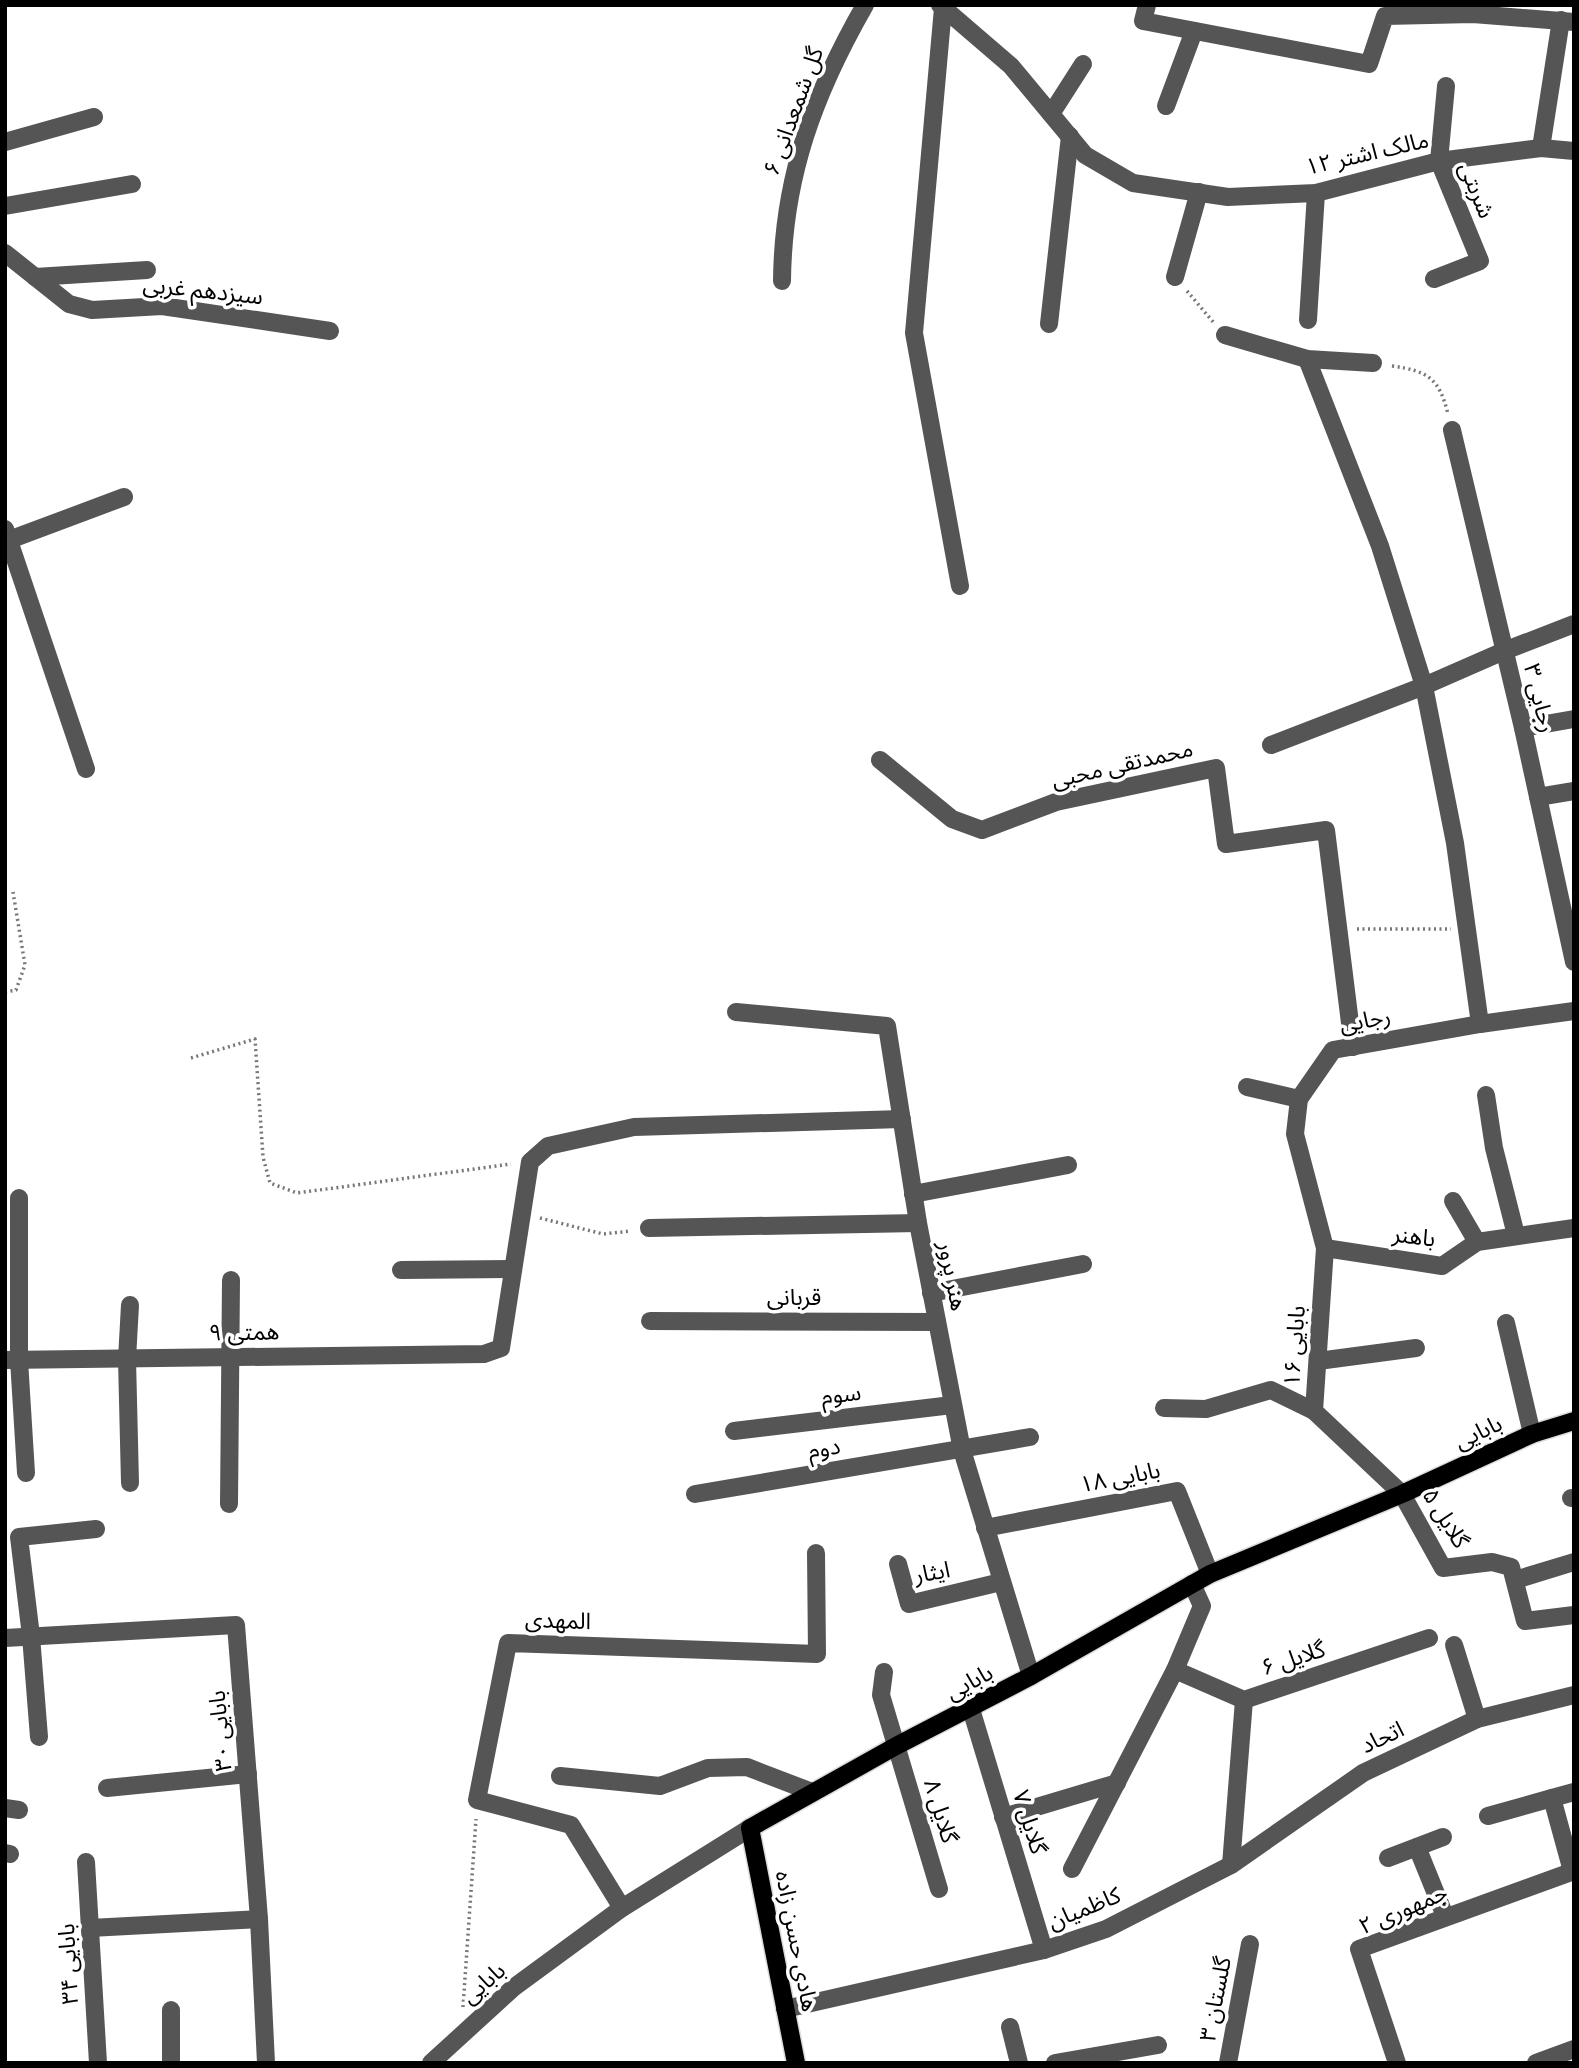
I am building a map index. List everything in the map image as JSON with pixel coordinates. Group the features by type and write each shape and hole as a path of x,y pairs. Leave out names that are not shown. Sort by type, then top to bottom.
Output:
{"main road":[{"name":"بابایی","path":"750,1828 896,1746 1031,1676 1210,1574 1402,1494 1532,1434 1574,1421"},
{"name":"هادی حسن زاده","path":"750,1828 785,2009 791,2062"}],"street":[{"name":"گل شمعدانی ۶","path":"782,281 786,212 795,166 820,95 836,59 866,5"},
{"path":"1147,5 1143,21 1369,64 1385,16 1473,14 1568,21 1541,148"},
{"path":"942,7 914,333 960,586"},
{"name":"مالک اشتر ۱۲","path":"942,7 1010,66 1085,155 1133,183 1228,197 1316,193 1440,161 1541,148 1574,150"},
{"path":"1166,106 1194,31"},
{"path":"1051,114 1083,64"},
{"name":"شربتی","path":"1434,279 1480,261 1440,161 1446,86"},
{"path":"5,142 94,117"},
{"path":"1049,324 1070,136"},
{"path":"5,206 132,184"},
{"path":"1175,277 1199,192"},
{"path":"1308,320 1316,193"},
{"name":"سیزدهم غربی","path":"5,253 69,304 93,310 162,306 330,331"},
{"path":"35,277 146,270"},
{"path":"1225,335 1307,359 1373,363"},
{"path":"1307,359 1380,545 1424,687 1455,843 1480,1024"},
{"name":"رجایی ۳","path":"1452,430 1523,728 1574,962"},
{"path":"86,769 7,535 124,497"},
{"path":"1271,745 1424,687 1504,651 1574,624"},
{"path":"1523,728 1574,719"},
{"name":"محمدتقی محبی","path":"880,760 952,819 982,830 1056,802 1216,768 1226,844 1326,830 1353,1046"},
{"path":"1538,797 1574,791"},
{"name":"رجایی","path":"1325,1248 1295,1133 1299,1099 1333,1050 1480,1024 1574,1011"},
{"name":"هنر پرور","path":"736,1012 887,1026 913,1195 962,1450 1031,1676"},
{"path":"1247,1087 1299,1099"},
{"path":"1486,1095 1494,1148 1516,1235"},
{"path":"401,1270 513,1269 530,1161 548,1146 634,1127 902,1119"},
{"path":"913,1195 1068,1164"},
{"path":"19,1198 12,1360 26,1473"},
{"path":"1453,1201 1477,1242"},
{"path":"649,1228 918,1223"},
{"name":"باهنر","path":"1325,1248 1442,1266 1477,1242 1574,1228"},
{"name":"بابایی ۱۶","path":"1325,1248 1314,1411 1402,1494"},
{"path":"931,1293 1083,1264"},
{"name":"همتی ۹","path":"12,1360 484,1354 501,1348 513,1269"},
{"path":"229,1504 231,1280"},
{"path":"130,1305 127,1359 130,1483"},
{"name":"قربانی","path":"650,1321 937,1322"},
{"path":"1506,1323 1532,1434"},
{"path":"1318,1361 1416,1348"},
{"path":"1164,1408 1206,1409 1271,1390 1314,1411"},
{"name":"سوم","path":"734,1431 953,1405"},
{"name":"دوم","path":"695,1494 1030,1437"},
{"name":"بابایی ۱۸","path":"985,1528 1177,1491 1210,1574"},
{"name":"گلایل ۵","path":"1402,1494 1443,1568 1492,1562 1511,1567 1515,1580"},
{"path":"40,1737 31,1636 12,1538 96,1529"},
{"name":"المهدی","path":"477,1800 508,1643 817,1654 816,1552"},
{"path":"1574,1562 1515,1580 1525,1621 1574,1615"},
{"name":"ایثار","path":"898,1564 909,1604 1001,1582"},
{"path":"1072,1870 1175,1670 1202,1606 1192,1584"},
{"name":"بابایی ۳۰","path":"5,1638 236,1625 259,1919 267,2063"},
{"name":"گلایل ۶","path":"1175,1670 1244,1700 1429,1638"},
{"path":"1454,1645 1477,1719"},
{"name":"گلایل ۸","path":"884,1672 881,1695 939,1889"},
{"name":"اتحاد","path":"1231,1865 1363,1773 1477,1719 1574,1695"},
{"path":"1231,1865 1244,1700"},
{"name":"گلایل ۷","path":"971,1709 1044,1950"},
{"path":"560,1776 660,1786 708,1768 747,1767 812,1792"},
{"path":"107,1788 248,1774"},
{"path":"1003,1817 1117,1783"},
{"path":"1488,1816 1574,1792"},
{"path":"1552,1798 1573,1871"},
{"path":"477,1800 571,1825 622,1908"},
{"name":"بابایی","path":"431,2063 513,1988 622,1908 750,1828"},
{"path":"1388,1858 1443,1837"},
{"path":"1417,1847 1445,1916"},
{"name":"بابایی ۳۴","path":"86,1863 98,2063"},
{"name":"کاظمیان","path":"785,2009 1044,1950 1107,1929 1231,1865"},
{"name":"جمهوری ۲","path":"1397,2063 1359,1949 1573,1871"},
{"path":"90,1928 259,1919"},
{"name":"گلستان ۳","path":"1228,2063 1251,1944"},
{"path":"171,2010 171,2063"},
{"path":"1010,2027 1019,2063"},
{"path":"1055,2063 1158,2045"},
{"path":"1536,2063 1574,2049"}],"path":[{"path":"1175,277 1225,335"},
{"path":"1373,363 1423,373 1436,382 1443,394 1452,430"},
{"path":"5,992 16,989 25,965 13,892"},
{"path":"1338,929 1467,929"},
{"path":"191,1058 255,1039 263,1157 270,1183 297,1193 530,1161"},
{"path":"524,1201 541,1219 603,1234 649,1228"},
{"path":"461,2036 477,1800"}]}
